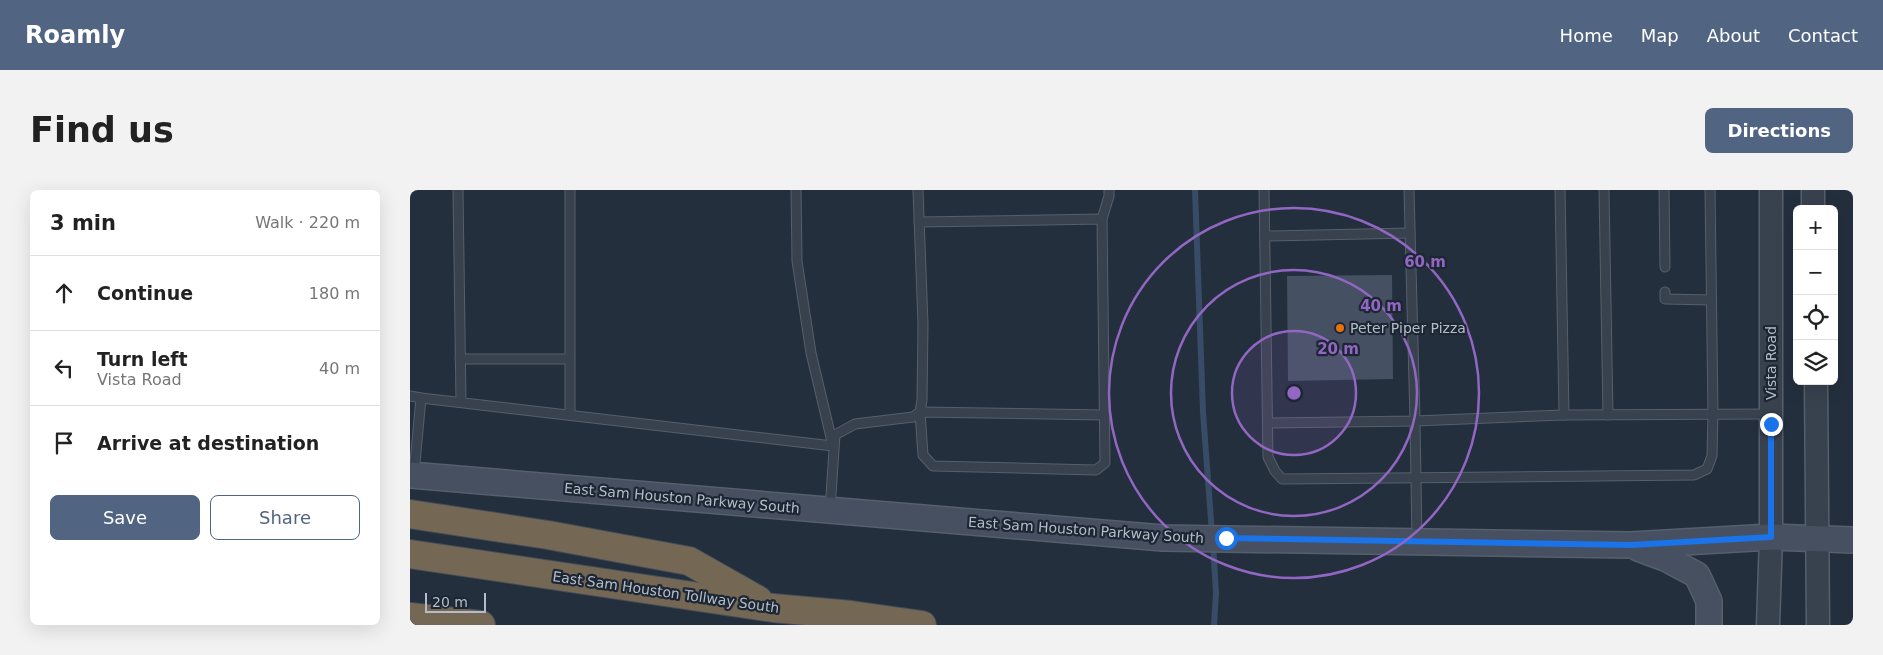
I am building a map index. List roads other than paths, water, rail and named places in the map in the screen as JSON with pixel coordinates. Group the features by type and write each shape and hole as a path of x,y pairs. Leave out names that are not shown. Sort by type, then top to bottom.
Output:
{"highway":[{"path":"410,514 548,535 689,561 773,608"},
{"name":"East Sam Houston Tollway South","path":"410,554 773,608 851,615 922,625"},
{"path":"410,617 481,625"}],"main road":[{"name":"East Sam Houston Parkway South","path":"412,475 1163,538 1631,545 1771,537 1853,540"},
{"path":"1631,545 1665,558 1696,575 1710,601 1710,625"}],"street":[{"name":"Vista Road","path":"1768,625 1771,537 1771,190"},
{"path":"1813,190 1813,205"},
{"path":"1816,385 1819,539 1818,625"}],"lane":[{"path":"458,190 461,402"},
{"path":"570,190 570,415"},
{"path":"796,190 797,261 811,353 833,446"},
{"path":"918,190 923,324 922,400 920,412 923,455 933,466 1096,470 1105,463 1102,219 1109,190"},
{"path":"1264,190 1268,457 1275,471 1282,478 1694,475 1707,469 1712,456 1710,190"},
{"path":"1409,190 1417,542"},
{"path":"1560,190 1564,415"},
{"path":"1604,190 1608,415"},
{"path":"1664,190 1665,267"},
{"path":"919,222 1102,219"},
{"path":"1264,236 1410,234"},
{"path":"1665,292 1665,299 1711,300"},
{"path":"460,359 569,359"},
{"path":"410,396 833,446"},
{"path":"412,475 421,398"},
{"path":"830,510 835,435 855,424 913,417 920,412 1104,415"},
{"path":"1268,424 1564,415 1771,414"}],"waterway":[{"path":"1195,190 1203,412 1212,534"},
{"path":"1213,544 1216,593 1214,625"}],"place":[{"name":"Peter Piper Pizza","path":"1340,328"}]}
